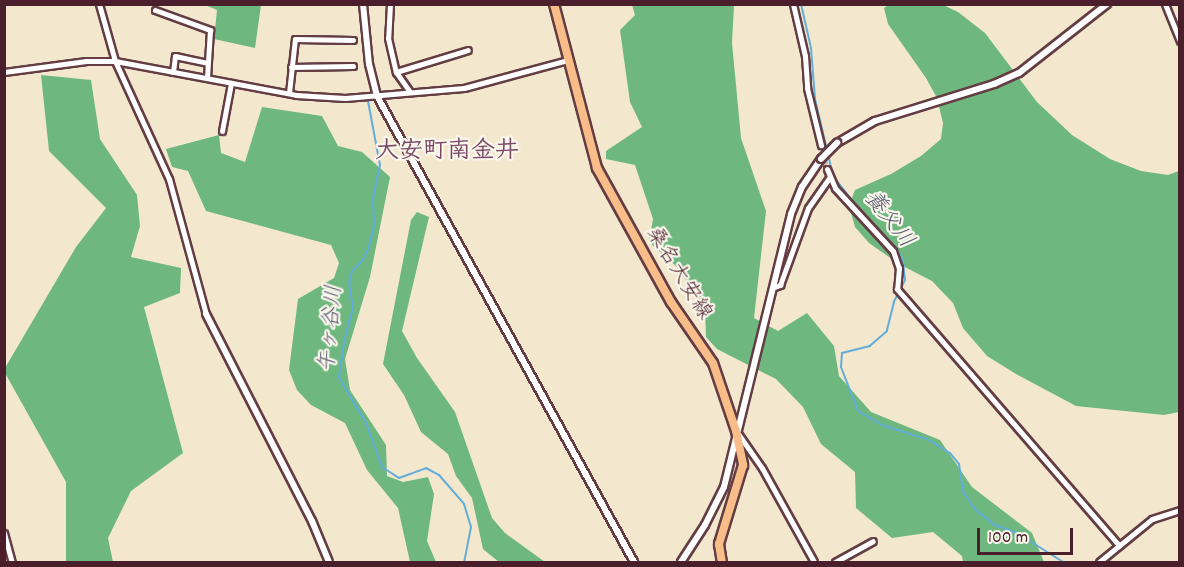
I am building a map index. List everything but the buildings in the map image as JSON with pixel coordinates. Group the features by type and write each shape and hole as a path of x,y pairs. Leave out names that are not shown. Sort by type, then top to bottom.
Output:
{"main road":[{"name":"桑名大安線","path":"554,4 597,168 666,294 713,363 736,431 743,465 719,544 722,562"}],"street":[{"path":"99,4 115,61 169,179 206,314 312,521 329,562"},
{"path":"363,4 367,55 376,96 634,562"},
{"path":"390,4 388,38 396,72 410,92"},
{"path":"793,4 805,56 807,88 821,145"},
{"path":"681,562 705,525 724,487 773,284 798,195 815,166 830,149 852,132 875,121 983,87 1019,73 1107,4"},
{"path":"1165,4 1179,41"},
{"path":"155,10 210,30 207,78"},
{"path":"289,93 295,39 353,40"},
{"path":"396,72 468,50"},
{"path":"173,72 175,56 207,63"},
{"path":"4,72 86,61 115,61 325,98 464,88 568,60"},
{"path":"291,67 352,66"},
{"path":"222,131 231,83"},
{"path":"827,170 835,188 893,251 899,268 897,289 1119,545"},
{"path":"773,284 780,285 808,208 829,178"},
{"path":"736,431 762,468 814,562"},
{"path":"1099,562 1152,519 1179,510"},
{"path":"4,533 12,562"},
{"path":"835,562 873,541"}],"green space":[{"path":"205,5 261,5 255,48 214,39 217,10"},
{"path":"632,5 734,5 732,43 741,138 766,211 754,318 778,331 807,313 834,346 839,376 871,412 940,440 972,487 1032,533 1044,562 963,562 962,556 933,532 892,538 856,508 855,472 821,444 803,407 776,379 717,349 706,337 705,307 676,266 649,242 653,219 635,165 606,159 606,151 642,127 630,102 620,30 635,15"},
{"path":"888,5 943,5 958,12 985,33 1037,102 1072,135 1110,159 1141,171 1168,175 1179,171 1179,412 1164,415 1076,406 1016,374 987,356 963,328 953,303 932,281 899,264 869,243 855,227 849,206 855,190 891,174 921,156 941,139 943,123 937,98 926,78 888,24 884,8"},
{"path":"41,75 91,80 100,139 137,195 140,226 131,257 181,268 180,293 144,307 183,453 131,491 108,538 113,562 66,562 66,482 5,373 5,368 76,247 106,208 49,151"},
{"path":"262,107 322,116 338,146 362,152 390,177 370,277 345,359 350,390 386,445 387,476 403,482 428,477 434,494 427,541 436,562 410,562 398,508 367,470 345,423 311,405 297,390 289,370 298,299 334,278 339,263 331,245 206,211 188,171 172,167 166,149 219,135 221,153 245,162"},
{"path":"417,212 429,217 402,331 417,358 455,412 492,518 505,533 545,562 499,562 483,549 472,498 456,476 448,454 421,432 404,395 383,364 411,220"}],"waterway":[{"name":"養父川","path":"801,4 811,48 815,99 833,176 866,218"},
{"name":"午ヶ谷川","path":"368,101 380,165 373,198 374,224 369,247 363,260 352,271 349,283 353,308 344,342 339,378 366,423 382,467 399,478 426,468 439,475 464,504 471,527 464,562"},
{"name":"養父川","path":"884,237 898,251 903,261 905,280 894,302 887,331 870,346 842,353 841,367 858,411 882,425 929,440 950,453 959,464 963,492 975,509 995,525 1017,533 1063,562"}],"tunnel":[{"path":"821,145 827,169"}],"district":[{"name":"大安町南金井","path":"447,153"}]}
